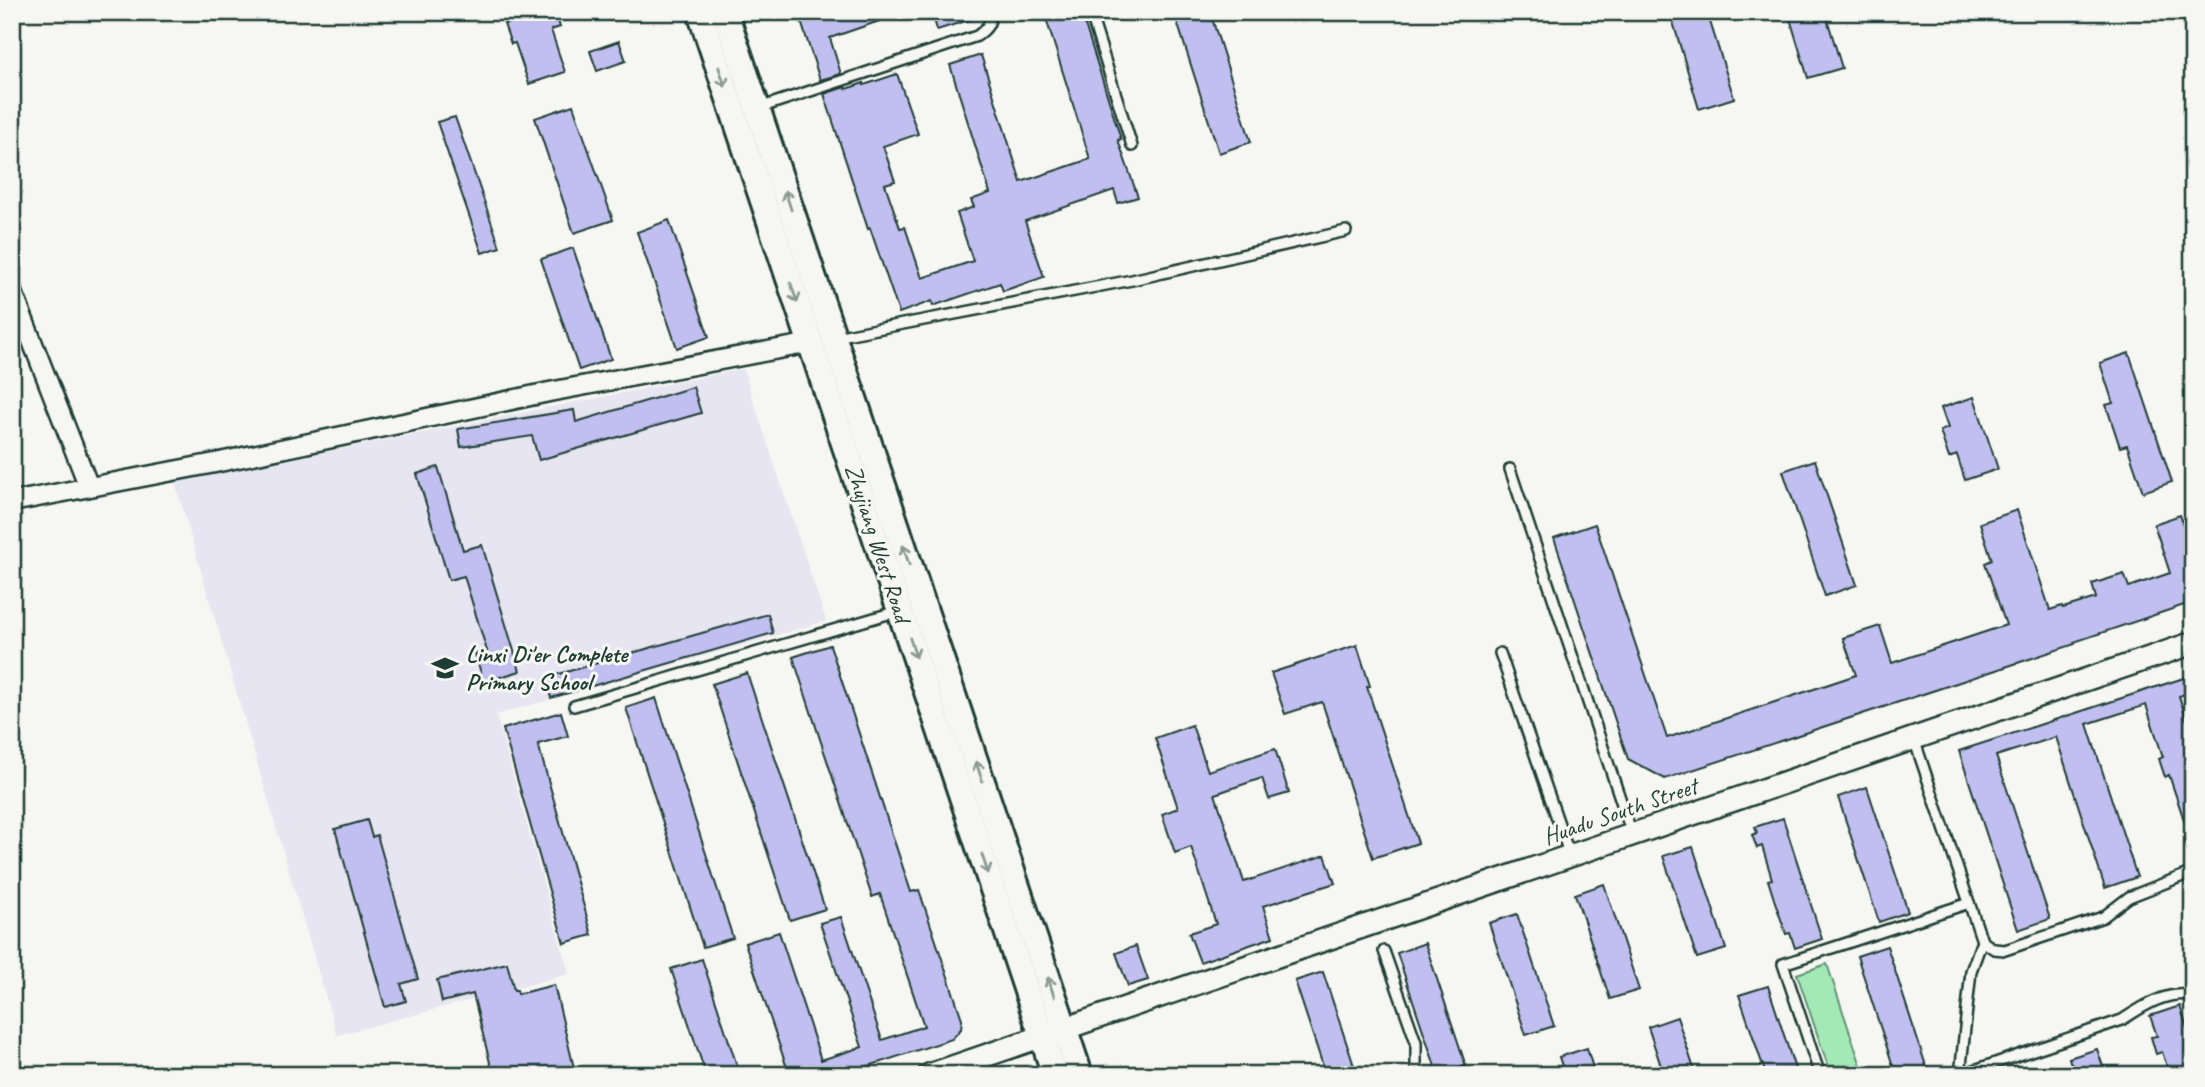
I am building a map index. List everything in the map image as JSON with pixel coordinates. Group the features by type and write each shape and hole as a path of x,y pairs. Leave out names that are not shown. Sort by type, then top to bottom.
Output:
{"main road":[{"name":"Zhujiang West Road","path":"700,12 822,341 1054,1032 1055,1075"},
{"name":"Zhujiang West Road","path":"725,12 757,108 900,611 1054,1032 1080,1075"}],"street":[{"path":"12,290 89,487"},
{"path":"12,502 548,392 822,341"},
{"name":"Huadu South Street","path":"929,1075 2193,643"}],"lane":[{"path":"757,108 977,36 987,29 989,12"},
{"path":"1090,12 1132,146"},
{"path":"822,341 1132,280 1346,231"},
{"path":"1510,469 1632,834"},
{"path":"574,706 900,611"},
{"path":"1500,653 1570,856"},
{"path":"1914,738 1982,941 1994,949 2005,950 2104,917 2129,897 2193,873"},
{"path":"1820,1075 1783,964 1969,903"},
{"path":"1982,941 1971,971 1961,1075 2122,1020 2161,997 2179,993 2193,995"},
{"path":"1384,951 1416,1042 1416,1075"}],"shaded area":[{"name":"Linxi Di'er Complete Primary School","path":"743,369 826,621 496,715 569,974 337,1035 175,482"}],"green space":[{"path":"1827,964 1864,1075 1831,1075 1797,974"}],"building":[{"path":"504,12 555,12 560,27 551,30 565,72 529,84 515,43 511,44 504,24 508,23"},
{"path":"798,12 897,12 897,15 830,38 841,74 820,80"},
{"path":"932,12 981,12 982,16 937,30"},
{"path":"1044,12 1081,12 1121,139 1118,140 1138,197 1118,203 1114,190 1025,221 1044,277 1003,291 1000,283 933,306 932,301 899,313 870,228 868,229 824,94 897,74 918,134 883,146 895,181 885,184 900,228 905,227 922,278 973,261 957,213 974,207 971,200 990,193 950,65 981,55 1021,182 1090,159"},
{"path":"1174,12 1210,12 1251,142 1219,153"},
{"path":"1670,12 1707,12 1734,98 1699,109"},
{"path":"1788,12 1825,12 1842,68 1808,78"},
{"path":"619,41 626,61 597,71 590,51"},
{"path":"573,105 613,220 574,233 535,118"},
{"path":"455,117 500,247 482,253 437,122"},
{"path":"669,220 709,337 677,348 637,232"},
{"path":"573,248 611,359 579,370 541,259"},
{"path":"2129,353 2172,482 2143,492 2127,445 2120,447 2106,405 2113,403 2100,363"},
{"path":"693,387 701,413 539,460 532,436 461,447 458,429 574,410 576,422"},
{"path":"1974,397 1998,469 1965,480 1957,455 1949,458 1940,431 1948,428 1941,408"},
{"path":"1815,460 1857,585 1825,596 1783,471"},
{"path":"438,467 463,550 482,545 520,671 484,682 475,654 487,651 464,576 449,580 417,474"},
{"path":"2017,510 2050,610 2096,598 2092,584 2124,574 2129,587 2170,573 2154,524 2180,515 2193,552 2193,602 2074,642 2075,644 1665,779 1628,759 1554,538 1595,524 1667,738 1856,675 1843,638 1880,626 1892,663 2006,625 1985,563 1992,560 1980,523"},
{"path":"768,614 773,633 551,698 545,678"},
{"path":"830,645 911,892 919,890 962,1019 961,1029 952,1039 841,1075 787,1075 788,1071 745,943 779,932 821,1060 862,1047 820,923 841,917 882,1040 924,1026 880,894 872,897 793,657"},
{"path":"1357,645 1370,686 1367,687 1418,843 1373,858 1322,702 1285,714 1271,673"},
{"path":"747,673 825,909 790,920 712,684"},
{"path":"2193,675 2193,691 2179,696 2193,739 2193,837 2190,838 2169,775 2165,777 2159,759 2163,757 2146,705 2087,724 2137,877 2105,888 2056,737 1996,756 2050,919 2018,930 1959,751"},
{"path":"656,698 733,938 703,947 626,708"},
{"path":"561,712 568,736 538,744 592,935 564,943 503,729"},
{"path":"1192,725 1208,771 1275,749 1289,793 1269,799 1262,778 1215,794 1244,882 1325,855 1335,883 1263,906 1273,937 1200,962 1189,933 1216,924 1191,847 1175,853 1162,814 1178,808 1155,738"},
{"path":"1867,787 1908,912 1879,922 1838,797"},
{"path":"1783,818 1822,939 1795,948 1790,933 1786,934 1774,899 1768,880 1772,879 1762,846 1757,848 1752,835 1757,833 1755,827"},
{"path":"367,820 372,837 377,835 418,979 401,984 406,1001 385,1007 335,829"},
{"path":"1693,847 1726,949 1697,958 1663,856"},
{"path":"1604,884 1639,990 1610,999 1575,894"},
{"path":"1517,914 1554,1026 1526,1035 1489,923"},
{"path":"1425,943 1466,1066 1438,1075 1397,953"},
{"path":"1136,946 1148,980 1128,986 1116,953"},
{"path":"1887,946 1929,1075 1896,1075 1857,956"},
{"path":"702,959 740,1075 706,1075 671,969"},
{"path":"507,963 514,990 517,990 518,994 554,985 575,1072 564,1075 493,1075 473,994 442,1002 437,980"},
{"path":"1323,972 1357,1075 1326,1075 1295,981"},
{"path":"1768,986 1797,1075 1766,1075 1739,995"},
{"path":"2180,1006 2193,1046 2193,1075 2170,1075 2162,1052 2156,1054 2151,1037 2157,1036 2150,1016"},
{"path":"1677,1017 1696,1075 1664,1075 1648,1027"},
{"path":"1587,1048 1595,1075 1565,1075 1559,1057"},
{"path":"2097,1049 2106,1075 2074,1075 2069,1058"}],"place":[{"name":"Linxi Di'er Complete Primary School","path":"445,668"}]}
